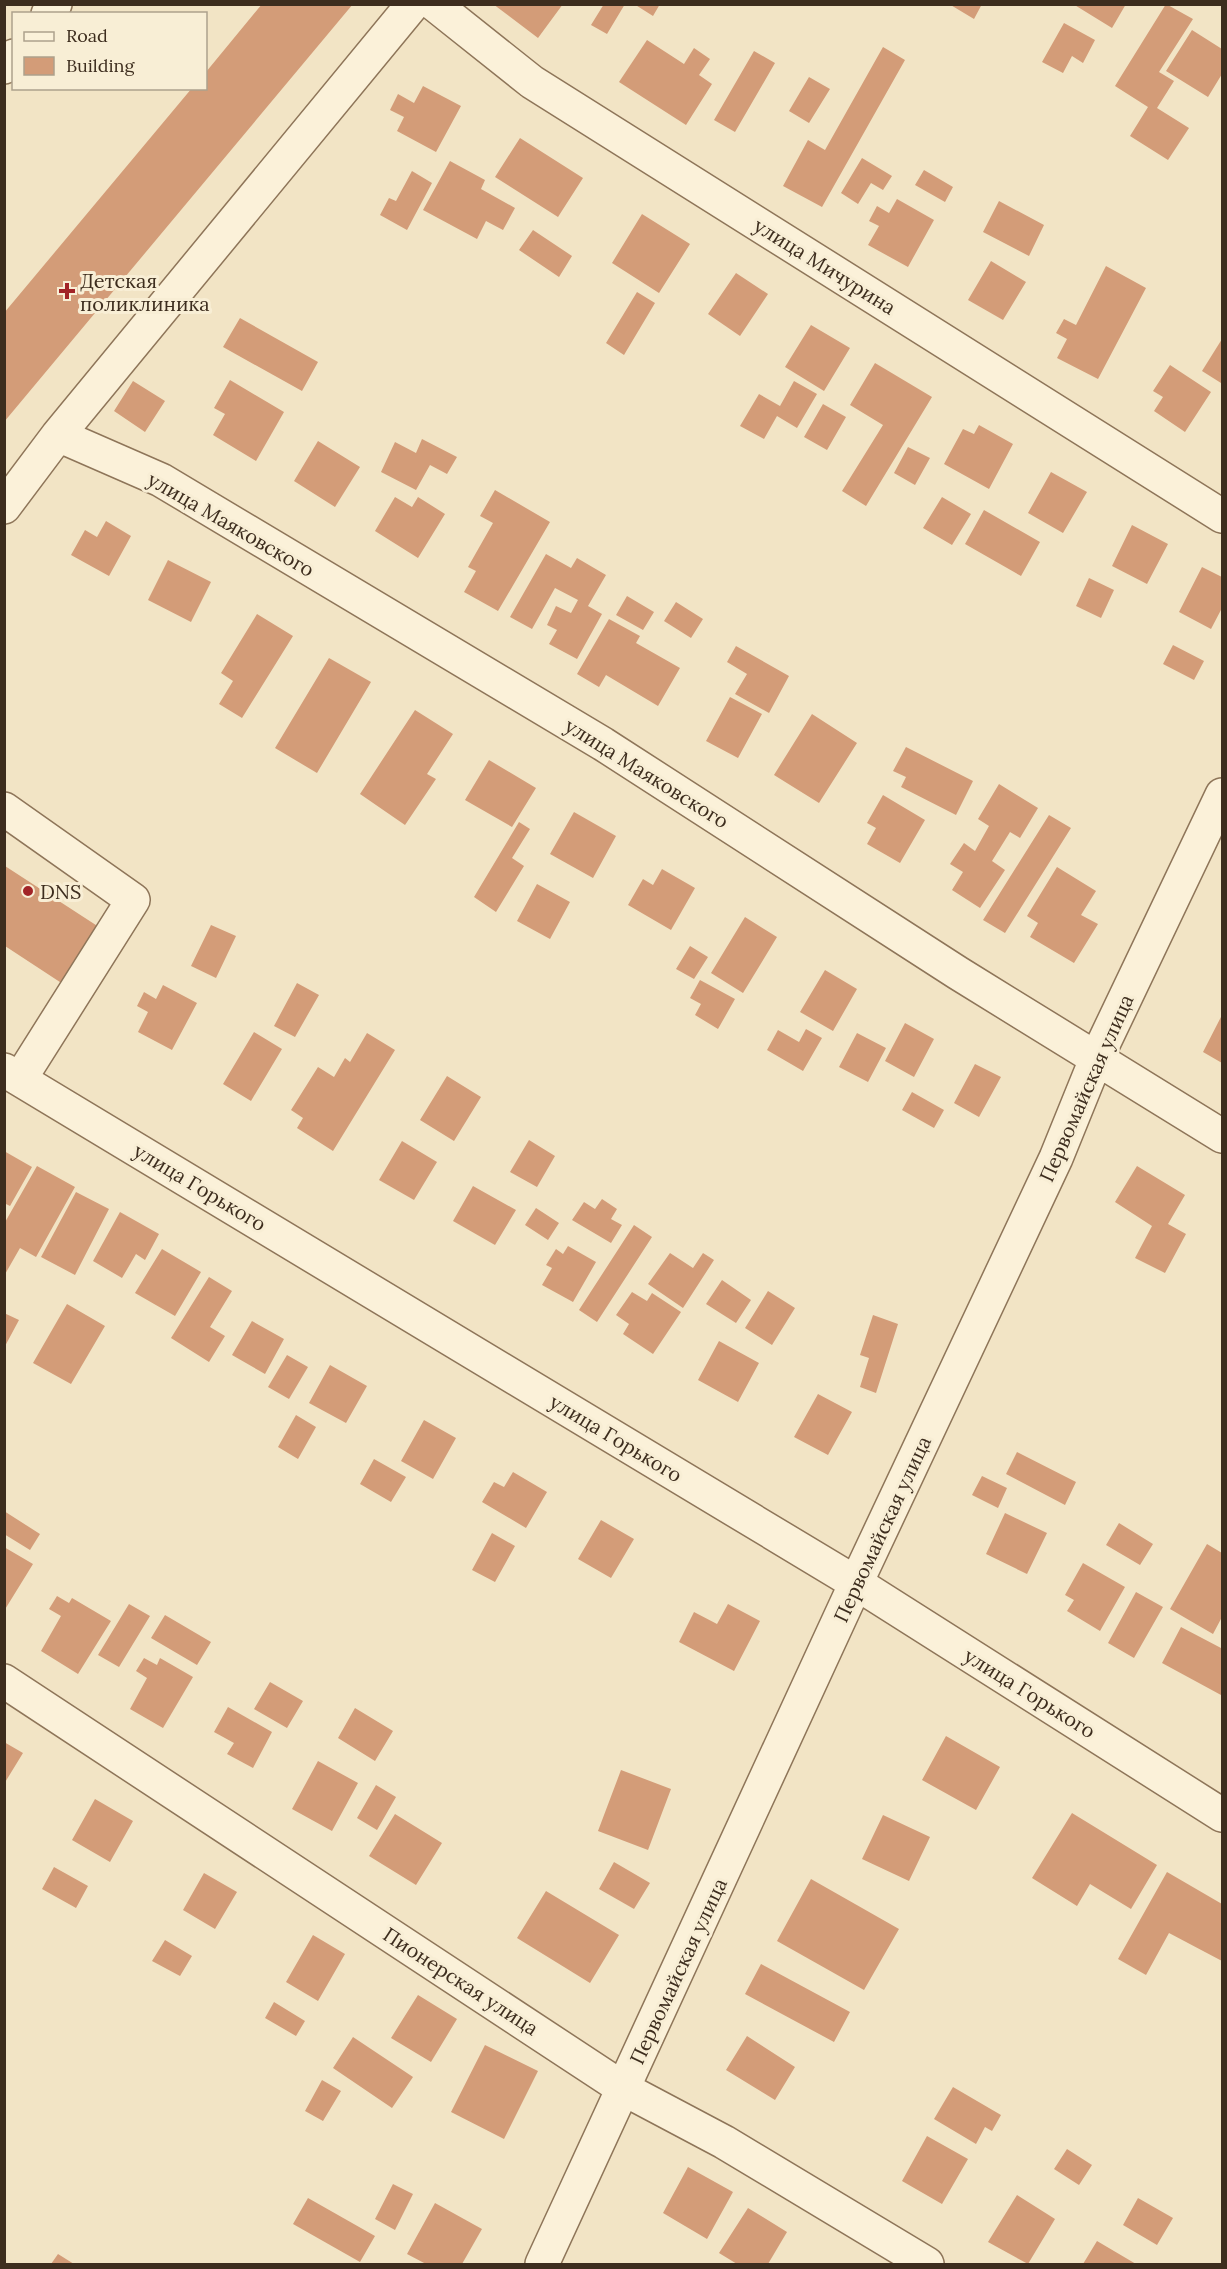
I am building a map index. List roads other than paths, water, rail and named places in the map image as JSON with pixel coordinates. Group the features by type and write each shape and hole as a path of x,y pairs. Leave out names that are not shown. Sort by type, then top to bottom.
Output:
{"street":[{"path":"4,507 58,435 413,4"},
{"name":"улица Мичурина","path":"434,4 532,82 1222,516"},
{"name":"улица Маяковского","path":"58,435 161,480 603,744 958,973 1222,1136"},
{"name":"Первомайская улица","path":"542,2265 856,1583 1056,1158 1097,1057 1222,795"},
{"path":"4,809 133,900 12,1074"},
{"name":"улица Горького","path":"12,1074 856,1583 1222,1815"},
{"name":"Пионерская улица","path":"4,1681 624,2089 724,2142 927,2265"}],"place":[{"name":"Детская поликлиника","path":"67,291"},
{"name":"DNS","path":"28,891"}]}
